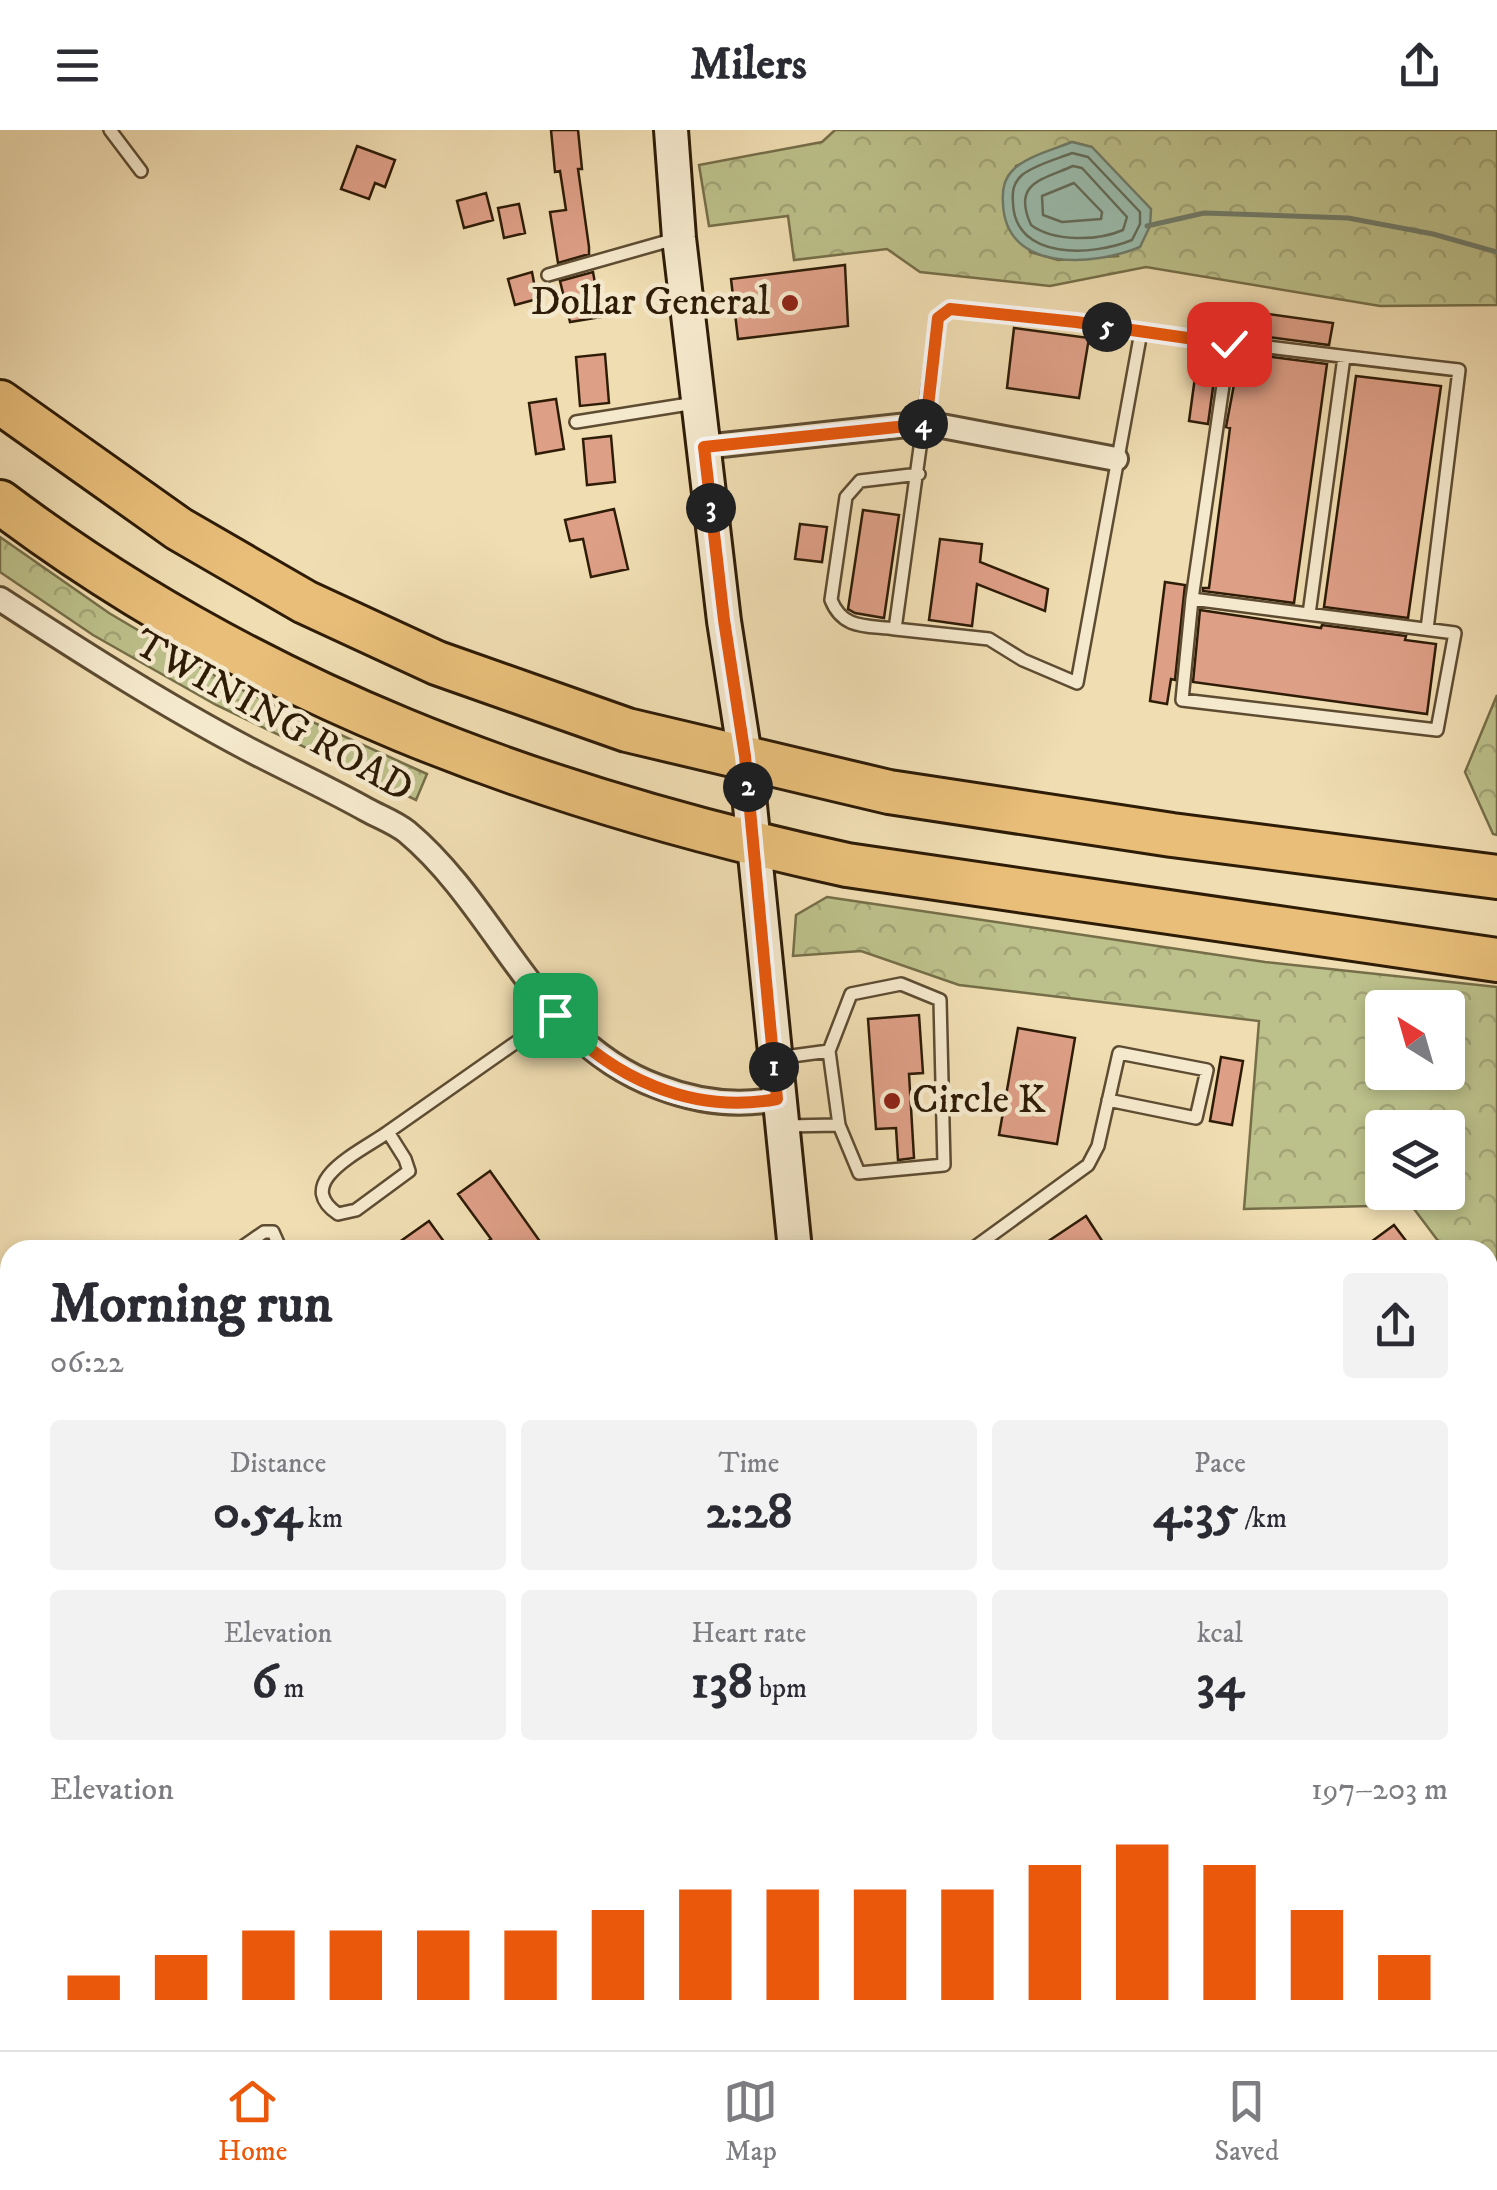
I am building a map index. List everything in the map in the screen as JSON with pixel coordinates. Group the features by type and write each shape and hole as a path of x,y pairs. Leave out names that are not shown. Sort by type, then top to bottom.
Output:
{"highway":[{"path":"0,402 179,529 305,602 437,663 627,730 888,792 1497,877"},
{"path":"0,502 110,580 219,645 378,721 550,787 753,844 847,865 1497,960"}],"street":[{"path":"671,130 679,238 724,620 745,756 794,1240"},
{"path":"704,447 926,424 1116,459"},
{"name":"TWINING ROAD","path":"0,598 99,664 405,831 446,874 555,1015 603,1059 633,1078 684,1096 723,1103 756,1103 779,1112"}],"lane":[{"path":"110,130 142,170"},
{"path":"548,275 679,238"},
{"path":"895,629 938,318 950,309 1459,370 1427,629"},
{"path":"919,474 860,481 846,496 831,600 837,616 850,623 989,639 1023,660 1077,683 1141,332"},
{"path":"1192,599 1455,632 1437,730 1182,700 1192,599 1229,344"},
{"path":"1309,614 1344,357"},
{"path":"576,422 699,402"},
{"path":"902,984 940,1000 944,1164 859,1173 839,1125 829,1051 851,994 902,984"},
{"path":"388,1132 408,1171 356,1210 338,1214 326,1206 320,1187 325,1176 555,1015"},
{"path":"773,1058 829,1051"},
{"path":"985,1240 1088,1165 1098,1146 1108,1100 1119,1052 1207,1070 1196,1118 1108,1100"},
{"path":"779,1112 839,1125"},
{"path":"252,1240 264,1232 273,1232 277,1240"}],"green space":[{"path":"835,130 1497,130 1497,305 1380,306 1146,267 1050,286 920,272 887,249 794,260 788,216 709,226 699,165 822,142","holes":["1072,142 1092,147 1118,256 1058,260 1030,252 1016,166"]},
{"path":"0,537 109,613 229,684 427,774 416,800 216,705 93,635 0,572"},
{"path":"1497,695 1497,835 1493,834 1465,772"},
{"path":"827,897 1265,962 1497,987 1497,1240 1437,1240 1415,1210 1465,1210 1465,1110 1365,1110 1365,1206 1244,1209 1259,1021 959,985 861,951 793,956 796,915"}],"water":[{"path":"1072,142 1092,147 1151,209 1150,226 1140,247 1099,258 1055,258 1035,253 1019,242 1008,226 1003,193 1011,172 1027,160"}],"building":[{"path":"551,130 578,130 582,169 578,169 589,247 589,254 558,263 550,212 566,210 560,171 555,172"},
{"path":"357,146 395,160 385,187 375,183 369,199 341,189"},
{"path":"486,193 493,220 464,228 457,201"},
{"path":"519,204 525,233 504,238 498,208"},
{"name":"Dollar General","path":"845,265 848,326 738,339 731,279"},
{"path":"532,272 537,299 515,305 508,279"},
{"path":"593,272 601,317 570,322 560,281"},
{"path":"1212,306 1333,323 1329,345 1208,329"},
{"path":"1014,328 1089,338 1079,398 1007,388"},
{"path":"1240,353 1327,364 1294,603 1203,591 1209,588 1230,428 1226,427"},
{"path":"605,354 609,403 580,406 576,357"},
{"path":"1196,370 1215,373 1208,424 1189,421"},
{"path":"1356,376 1441,386 1408,618 1324,607"},
{"path":"556,399 564,449 536,454 529,403"},
{"path":"611,436 615,482 587,485 583,439"},
{"path":"614,509 628,569 591,577 583,539 570,541 565,520"},
{"path":"863,510 899,515 884,618 848,609"},
{"path":"800,524 827,527 822,562 795,559"},
{"path":"940,539 982,544 980,562 1048,589 1045,611 977,584 972,626 929,620"},
{"path":"1165,582 1185,585 1175,680 1171,679 1167,704 1150,701"},
{"path":"1200,610 1406,636 1405,640 1436,644 1427,714 1193,682"},
{"name":"Circle K","path":"919,1015 923,1073 909,1074 914,1158 898,1160 896,1128 876,1129 868,1019"},
{"path":"1018,1028 1075,1038 1057,1144 999,1135"},
{"path":"1221,1057 1243,1061 1232,1125 1210,1121"},
{"path":"490,1171 539,1240 490,1240 458,1194"},
{"path":"1086,1216 1102,1240 1050,1240"},
{"path":"429,1221 443,1240 402,1240"},
{"path":"1394,1225 1405,1240 1374,1240"}],"waterway":[{"path":"1147,226 1204,213 1348,218 1433,234 1497,252"}],"place":[{"name":"Dollar General","path":"790,303"},
{"name":"Circle K","path":"892,1101"}],"route":[{"path":"555,1015 603,1059 633,1078 684,1096 723,1103 777,1099 745,756 704,447 926,424 938,318 950,309 1229,344"}]}
